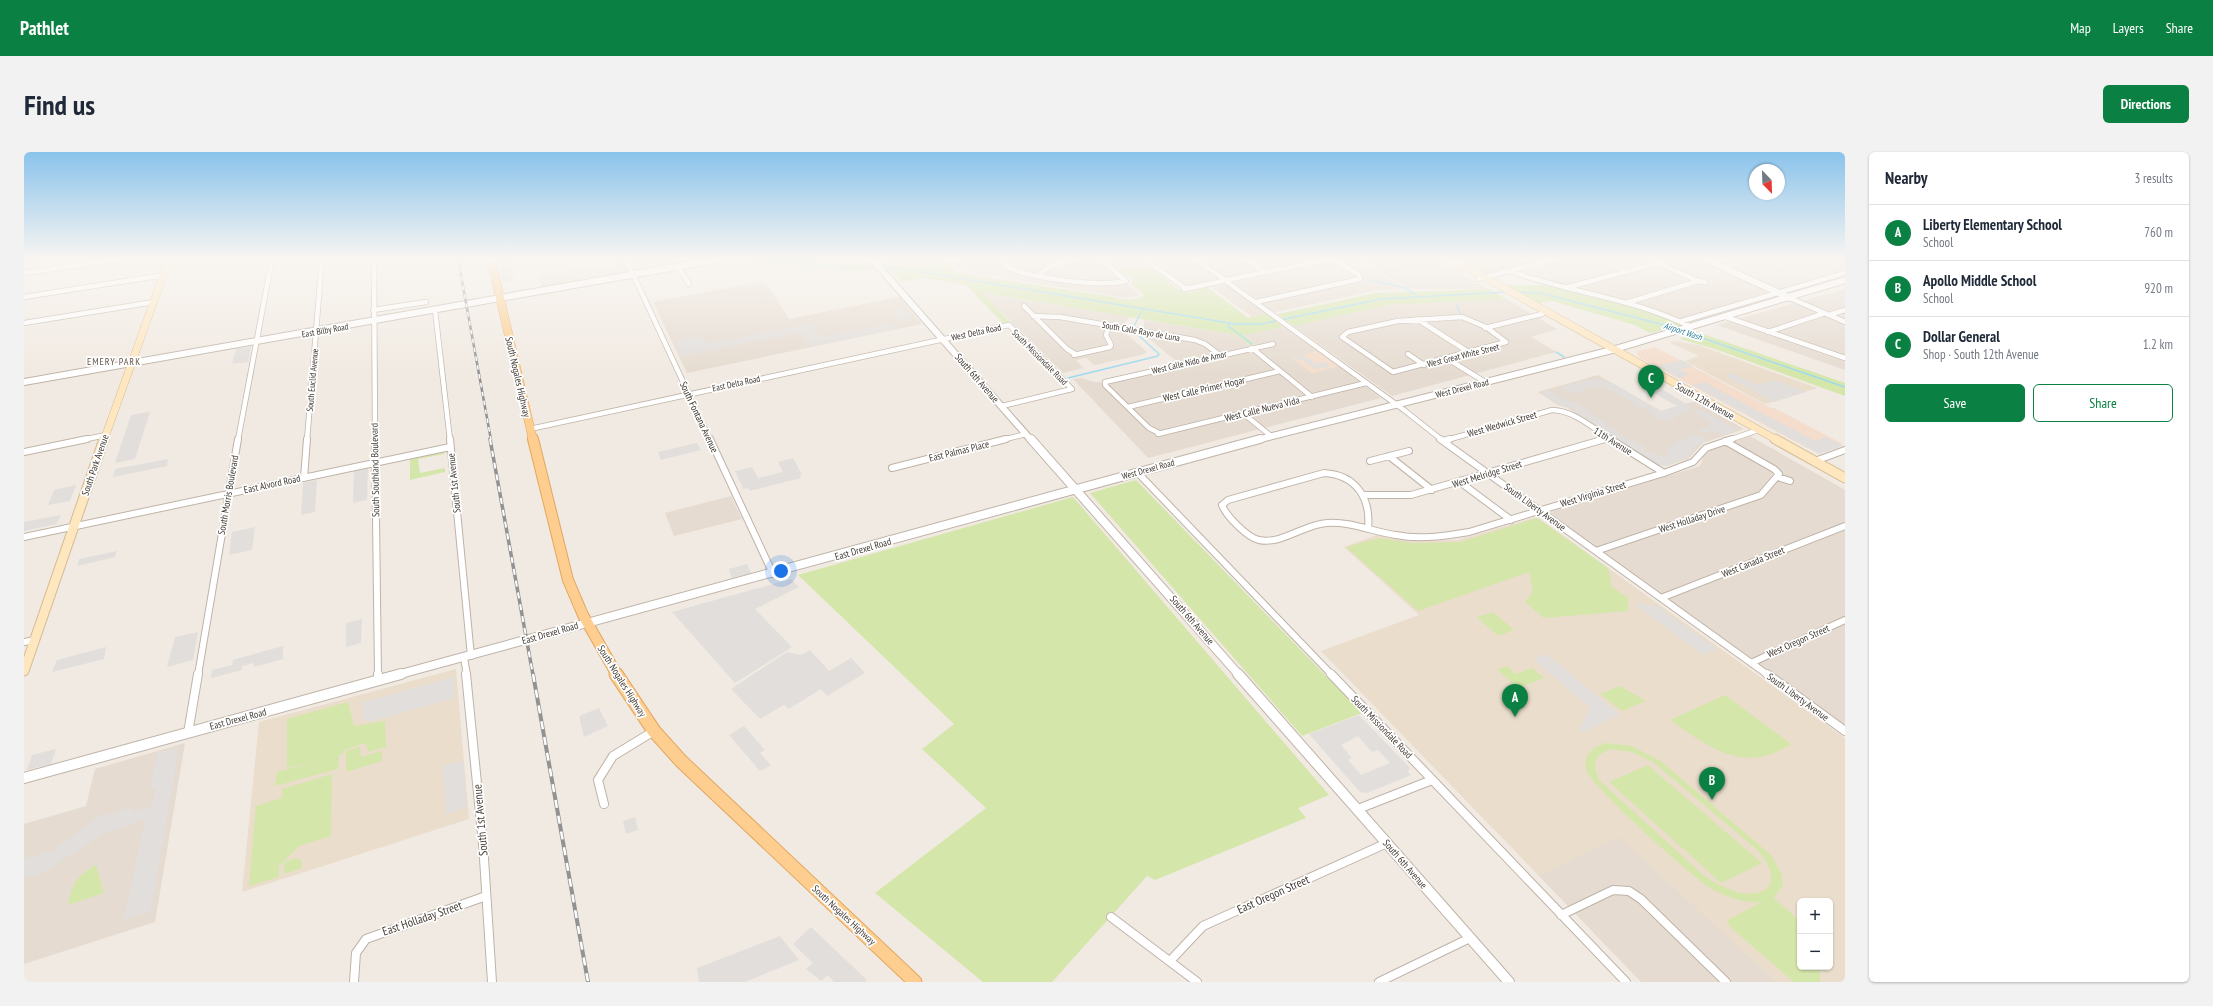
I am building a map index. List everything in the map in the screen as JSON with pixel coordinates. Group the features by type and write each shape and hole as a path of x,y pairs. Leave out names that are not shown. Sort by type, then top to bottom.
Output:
{"main road":[{"name":"South Park Avenue","path":"24,671 130,364 156,298"},
{"name":"South Nogales Highway","path":"500,298 530,428 568,580 583,615 618,678 654,731 712,791 915,982"},
{"name":"South 12th Avenue","path":"1511,298 1542,314 1566,324"},
{"name":"South 12th Avenue","path":"1521,298 1612,350 1845,478"}],"street":[{"name":"South Morris Boulevard","path":"188,732 249,375 258,342 264,298"},
{"name":"South Euclid Avenue","path":"304,478 319,298"},
{"name":"South Southland Boulevard","path":"373,298 378,681"},
{"name":"East Bilby Road","path":"24,382 258,342 500,298"},
{"name":"South Fontana Avenue","path":"644,298 773,574"},
{"name":"South 6th Avenue","path":"907,298 1509,982"},
{"name":"South Liberty Avenue","path":"1250,298 1396,404 1487,473 1845,730"},
{"path":"1256,302 1275,298"},
{"path":"1603,298 1682,321 1689,328"},
{"path":"1625,303 1642,298"},
{"path":"1682,321 1761,298"},
{"path":"1790,298 1845,322"},
{"name":"West Drexel Road","path":"1076,489 1271,436 1612,350 1790,298"},
{"path":"24,323 154,302"},
{"path":"373,310 426,302"},
{"path":"1024,306 1068,350 1074,354 1110,347 1111,345 1106,335 1109,325"},
{"name":"South 1st Avenue","path":"435,310 450,447 468,657 469,691 492,982"},
{"path":"1768,332 1845,310"},
{"path":"1485,328 1542,314"},
{"name":"South Calle Rayo de Luna","path":"1034,316 1044,315 1195,340 1210,347 1220,355"},
{"name":"West Great White Street","path":"1462,317 1471,319 1485,328 1502,337 1507,343 1393,372 1344,339 1342,335 1392,322 1462,317"},
{"path":"1726,317 1845,358"},
{"path":"1417,320 1470,353"},
{"name":"West Delta Road","path":"943,339 1009,325"},
{"name":"South Missiondale Road","path":"1002,406 1072,389 1009,325"},
{"name":"East Delta Road","path":"530,428 943,339"},
{"name":"West Calle Nido de Amor","path":"1128,407 1105,386 1105,382 1273,344"},
{"path":"1252,348 1312,397"},
{"path":"1408,354 1424,365"},
{"path":"1448,359 1485,382"},
{"name":"West Calle Primer Hogar","path":"1128,407 1280,371"},
{"name":"West Calle Nueva Vida","path":"1128,407 1149,428 1158,433 1168,432 1366,383"},
{"name":"West Wedwick Street","path":"1443,441 1552,410 1561,410"},
{"name":"11th Avenue","path":"1561,410 1664,473"},
{"path":"1244,414 1271,436"},
{"name":"West Virginia Street","path":"1363,495 1343,478 1333,472 1324,473 1228,500 1219,504 1249,536 1257,541 1324,524 1341,524 1389,535 1428,538 1469,532 1664,473 1693,462 1706,448 1758,430"},
{"name":"East Palmas Place","path":"892,468 1026,434"},
{"path":"24,452 106,435"},
{"name":"West Melridge Street","path":"1363,495 1411,495 1608,438"},
{"path":"1725,441 1774,469 1779,476 1790,481"},
{"name":"East Alvord Road","path":"24,537 450,447"},
{"path":"1815,461 1845,450"},
{"path":"1370,461 1409,451"},
{"path":"1389,456 1432,490"},
{"name":"South Missiondale Road","path":"1137,472 1626,982"},
{"name":"West Holladay Drive","path":"1596,551 1754,498 1761,495 1772,481 1779,476"},
{"path":"1460,482 1511,520"},
{"name":"East Drexel Road","path":"24,778 188,732 468,657 588,622 773,574 1076,489"},
{"path":"1363,495 1369,513 1368,530"},
{"name":"West Canada Street","path":"1661,598 1845,526"},
{"name":"West Oregon Street","path":"1751,662 1845,620"},
{"path":"24,642 35,640"},
{"path":"604,804 598,780 612,756 654,731"},
{"path":"1358,809 1432,780"},
{"name":"East Oregon Street","path":"1170,961 1203,926 1387,843"},
{"path":"1561,915 1613,890 1629,887 1726,982"},
{"name":"East Holladay Street","path":"354,982 354,954 358,943 381,933 486,896"},
{"path":"1111,917 1197,982"},
{"path":"1379,982 1470,938"}],"shaded area":[{"path":"676,298 776,298 789,319 900,298 922,324 687,373 653,302"},
{"path":"987,298 1015,298 1129,317 1122,330 1146,351 1145,354 1094,365 1086,358 1076,360 1083,368 1063,373"},
{"path":"1226,298 1244,298 1266,314 1252,317"},
{"path":"1256,298 1342,298 1275,312"},
{"path":"1612,298 1750,298 1682,319 1655,309"},
{"path":"1814,298 1845,298 1845,370 1717,325"},
{"path":"1506,299 1557,329 1531,337 1556,352 1392,396 1294,326 1388,305"},
{"path":"903,308 912,318 900,321 892,310"},
{"path":"1145,320 1237,335 1249,345 1250,353 1261,350 1242,335 1283,327 1317,351 1292,358 1312,373 1338,366 1381,398 1148,458 1073,379 1082,378 1093,382 1112,382 1182,366 1142,333"},
{"path":"888,323 894,329 810,347 800,332 682,356 676,345 678,341 688,337 703,338 707,344 809,324 817,334 823,337"},
{"path":"1674,341 1698,345 1817,388 1765,404 1685,361 1699,356 1670,343"},
{"path":"251,347 248,362 232,364 236,349"},
{"path":"1655,347 1843,444 1823,451 1805,447 1639,357 1637,354 1638,351"},
{"path":"1317,351 1338,366 1312,373 1291,358"},
{"path":"1303,355 1316,364 1325,362 1330,366 1315,369 1301,359 1296,360 1293,358"},
{"path":"1682,360 1693,366 1680,370 1689,375 1679,378 1658,366"},
{"path":"1733,373 1756,385 1775,380 1806,392 1774,402 1725,376"},
{"path":"1598,375 1661,411 1695,401 1744,429 1703,443 1688,459 1666,466 1654,464 1579,417 1568,408 1558,405 1538,392"},
{"path":"1597,378 1605,382 1608,381 1661,411 1677,406 1652,392 1662,389 1694,409 1674,416 1677,418 1669,421 1664,418 1659,419 1651,415 1654,414 1644,408 1640,409 1613,390 1610,391 1600,386 1582,389 1585,391 1573,394 1559,388"},
{"path":"1704,382 1815,441 1826,437 1843,446 1819,454 1693,385"},
{"path":"1549,390 1564,400 1576,403 1589,411 1591,413 1589,414 1606,422 1604,424 1620,431 1617,432 1630,440 1633,440 1647,448 1644,449 1652,454 1663,456 1669,454 1667,452 1677,440 1682,442 1688,437 1685,435 1690,433 1708,440 1694,447 1689,455 1684,459 1666,466 1657,464 1580,416 1573,409 1561,405 1542,393"},
{"path":"1701,410 1738,430 1723,435 1713,430 1703,433 1698,430 1711,426 1708,423 1711,422 1693,412"},
{"path":"150,412 135,459 115,463 131,415"},
{"path":"1750,436 1845,490 1845,726 1548,513 1700,466 1704,456 1712,449"},
{"path":"697,443 701,450 661,460 658,452"},
{"path":"793,458 802,475 800,476 801,478 750,491 748,488 743,489 735,471 752,467 758,478 783,472 778,462"},
{"path":"168,459 167,466 113,477 115,469"},
{"path":"368,468 367,500 353,503 354,471"},
{"path":"317,480 315,512 301,515 303,483"},
{"path":"76,485 70,501 48,505 54,490"},
{"path":"731,496 742,519 674,536 665,513"},
{"path":"61,515 56,524 24,531 24,522"},
{"path":"1537,517 1845,738 1845,982 1777,982 1619,837 1538,875 1321,651 1419,615 1344,547 1377,535 1409,541 1457,540"},
{"path":"255,527 252,550 229,555 232,532"},
{"path":"117,551 115,557 77,566 79,559"},
{"path":"747,564 751,573 732,578 729,569"},
{"path":"791,579 799,587 755,609 792,647 735,683 672,612"},
{"path":"1640,603 1657,606 1717,649 1703,655 1635,605"},
{"path":"362,619 361,643 346,647 346,623"},
{"path":"198,632 193,660 167,667 175,637"},
{"path":"283,646 283,659 254,667 254,663 242,666 242,670 211,678 212,670 232,665 233,660"},
{"path":"106,647 104,659 52,672 57,660"},
{"path":"810,650 829,671 851,658 865,673 827,696 821,689 789,709 784,705 760,719 731,689 787,652 801,655"},
{"path":"1547,654 1620,715 1583,732 1580,729 1590,708 1533,659"},
{"path":"456,669 469,819 242,892 259,722"},
{"path":"454,677 454,698 372,721 364,720 361,703"},
{"path":"599,708 608,726 584,737 579,716"},
{"path":"1359,715 1411,769 1407,771 1411,775 1367,793 1360,792 1309,734","holes":["1358,736 1372,752 1378,750 1390,763 1361,775 1348,760 1352,758 1341,745"]},
{"path":"744,726 765,750 760,753 771,765 760,771 729,735"},
{"path":"185,743 155,922 24,964 24,824 86,806 95,769"},
{"path":"179,747 151,911 124,919 145,820 103,834 47,871 24,879 24,859 53,850 99,817 132,807 132,812 152,806 156,788 150,789 157,753"},
{"path":"56,749 51,764 27,770 32,755"},
{"path":"463,761 467,807 446,814 443,766"},
{"path":"635,817 638,830 626,834 623,821"},
{"path":"1619,836 1777,982 1641,982 1538,875"},
{"path":"811,927 867,980 864,982 834,982 828,975 821,981 806,969 813,963 793,944"},
{"path":"780,936 799,960 745,982 699,982 697,968"}],"green space":[{"path":"978,298 987,298 1010,322 1003,323"},
{"path":"1015,298 1116,298 1131,300 1141,298 1221,298 1248,318 1266,314 1283,327 1243,335 1254,344 1249,345 1237,335"},
{"path":"1354,298 1504,298 1506,299 1388,305 1294,326 1278,314"},
{"path":"1529,298 1594,298 1647,311 1683,325 1650,333 1635,325 1552,301 1539,303"},
{"path":"1697,332 1845,383 1845,396 1715,349 1680,339"},
{"path":"444,449 444,454 418,459 420,473 445,468 445,472 410,480 410,458"},
{"path":"1136,480 1362,713 1302,736 1090,493"},
{"path":"1073,497 1329,795 1298,808 1306,818 1155,880 1147,876 1052,982 983,982 875,893 986,808 922,749 954,724 798,575"},
{"path":"1537,518 1608,568 1612,587 1628,598 1628,611 1544,618 1525,602 1533,592 1529,572 1418,611 1346,547 1380,538 1411,543 1460,542"},
{"path":"1493,612 1514,630 1498,636 1477,617"},
{"path":"1507,666 1516,674 1532,668 1544,678 1518,688 1497,669"},
{"path":"1620,686 1646,701 1622,711 1600,694"},
{"path":"1725,695 1791,744 1774,753 1759,757 1743,757 1728,754 1714,748 1699,740 1670,720"},
{"path":"348,702 354,726 385,721 386,747 368,752 366,743 344,750 343,754 339,755 338,769 275,786 277,772 319,761 287,768 287,719"},
{"path":"1605,743 1632,746 1662,762 1771,855 1782,875 1783,885 1774,898 1797,918 1797,970 1820,970 1820,982 1794,982 1730,927 1728,920 1761,902 1748,902 1735,899 1712,889 1685,868 1643,831 1592,779 1586,769 1585,764 1587,756 1592,749","holes":["1610,749 1632,752 1653,762 1756,849 1763,857 1770,871 1771,882 1769,887 1761,892 1753,894 1744,893 1726,888 1709,879 1599,780 1595,765 1598,757"]},
{"path":"360,747 361,757 382,751 382,761 346,772 346,751"},
{"path":"1648,765 1762,863 1721,883 1609,782"},
{"path":"332,774 331,836 299,846 279,866 279,877 249,886 256,806 282,798 282,789"},
{"path":"296,858 302,861 302,868 284,874 284,862"},
{"path":"96,865 104,893 68,905 71,891 76,881 84,873"}],"waterway":[{"name":"Airport Wash","path":"1077,298 1143,309"},
{"name":"Airport Wash","path":"1229,323 1261,324 1381,299 1404,298"},
{"name":"Airport Wash","path":"1558,298 1676,328"},
{"path":"1457,306 1460,313"},
{"path":"1133,328 1143,309"},
{"name":"Airport Wash","path":"1143,309 1229,323"},
{"path":"1229,323 1228,326 1252,344"},
{"path":"1068,378 1158,356 1159,354 1134,331"},
{"name":"Airport Wash","path":"1682,331 1845,387"},
{"path":"1556,352 1564,357"}],"railway":[{"path":"465,298 491,440"},
{"path":"490,439 533,675"},
{"path":"533,674 588,982"}],"place":[{"name":"Dollar General","path":"1651,398"},
{"name":"Liberty Elementary School","path":"1515,717"},
{"name":"Apollo Middle School","path":"1712,800"}],"district":[{"name":"EMERY PARK","path":"114,361"}]}
